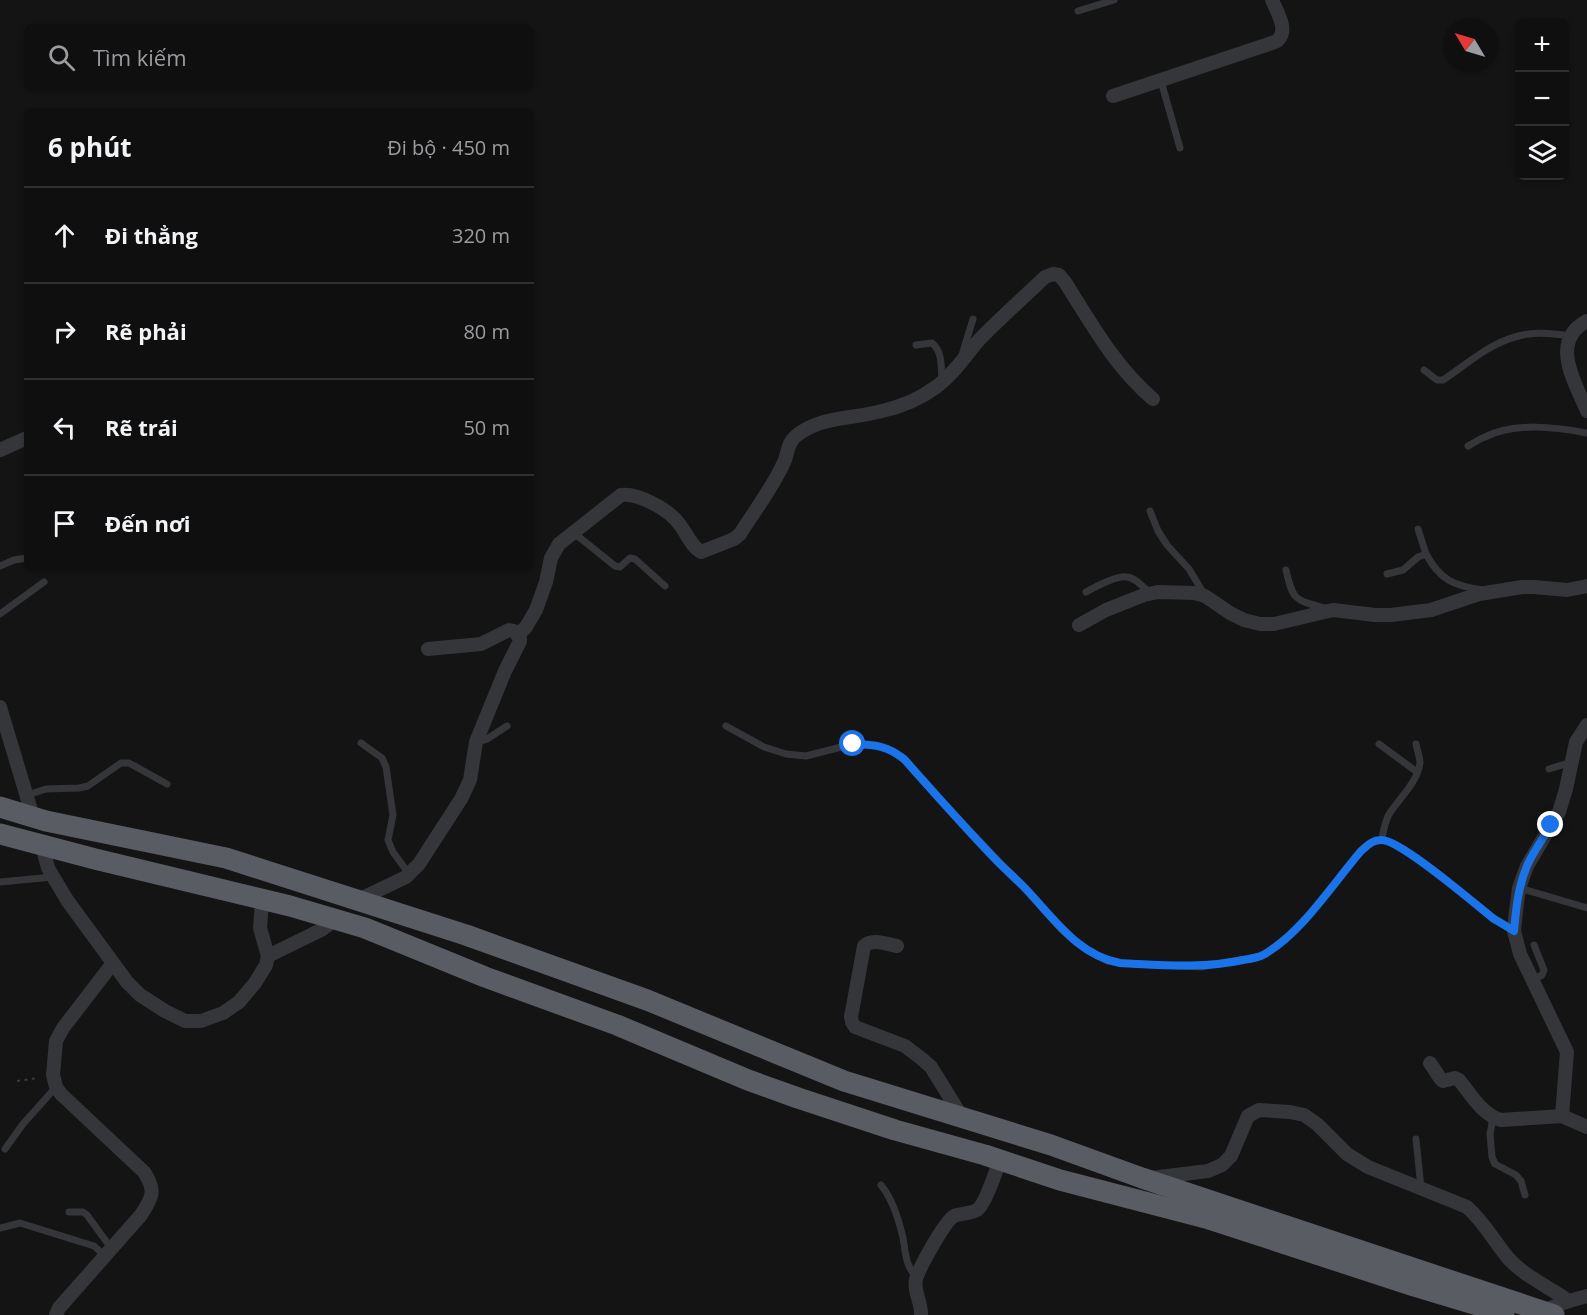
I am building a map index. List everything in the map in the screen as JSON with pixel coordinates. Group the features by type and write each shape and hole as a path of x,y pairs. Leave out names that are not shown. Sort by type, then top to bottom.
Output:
{"highway":[{"path":"0,807 46,821 226,858 455,932 647,1000 844,1081 1051,1145 1142,1179 1548,1313"},
{"path":"0,834 95,860 290,906 365,928 485,977 617,1025 748,1080 798,1098 1060,1180 1206,1218 1510,1315"}],"street":[{"path":"1113,96 1278,40 1282,27 1272,0"},
{"path":"518,635 526,627 536,610 546,582 551,558 559,544 621,495 634,495 664,510 679,523 695,549 701,552 734,539 740,534 783,465 790,442 796,436 827,420 896,407 937,387 981,338 1045,277 1053,274 1059,275 1115,358 1137,385 1153,399"},
{"path":"1587,321 1580,325 1571,336 1566,350 1567,363 1587,411"},
{"path":"0,450 24,439"},
{"path":"1079,625 1106,610 1158,592 1194,593 1205,596 1244,620 1260,624 1274,624 1333,610 1391,615 1431,610 1494,591 1534,587 1567,590 1587,586"},
{"path":"358,900 406,877 419,864 461,799 470,780 476,742 520,641 518,635 509,630 481,644 428,649"},
{"path":"0,707 33,817"},
{"path":"1562,1116 1566,1052 1520,954 1514,931 1515,911 1519,888 1527,866 1562,805 1576,742 1587,724"},
{"path":"42,845 48,868 67,900 128,982 140,995 185,1021 201,1021 224,1014 239,1002 255,983 266,965 268,956 260,928 262,901"},
{"path":"268,956 321,930 336,920"},
{"path":"897,946 874,941 864,946 852,1022 855,1027 905,1046 922,1059 931,1067 962,1117"},
{"path":"56,1315 59,1308 141,1215 152,1193 151,1183 144,1172 61,1094 55,1081 56,1041 63,1028 113,963"},
{"path":"1430,1063 1443,1081 1455,1078 1459,1080 1487,1114 1493,1118 1501,1120 1562,1116 1587,1127"},
{"path":"1142,1179 1208,1171 1222,1165 1231,1156 1248,1116 1259,1110 1304,1115 1317,1124 1347,1154 1368,1167 1467,1208 1476,1215 1517,1267 1569,1300"},
{"path":"921,1315 915,1290 917,1278 944,1226 953,1216 976,1211 982,1204 1000,1160"},
{"path":"1548,1313 1569,1300 1587,1296"}],"lane":[{"path":"1078,11 1114,0"},
{"path":"1161,81 1180,147"},
{"path":"959,363 972,319"},
{"path":"1424,370 1437,380 1443,380 1487,348 1505,340 1528,334 1549,333 1571,336"},
{"path":"916,345 932,343 938,349 942,382"},
{"path":"1468,446 1486,436 1506,430 1546,428 1587,433"},
{"path":"1150,511 1162,538 1189,569 1205,596"},
{"path":"1418,529 1432,566 1444,578 1456,585 1494,591"},
{"path":"564,538 579,537 615,566 620,567 630,558 635,559 665,586"},
{"path":"1387,574 1403,570 1418,557 1426,554"},
{"path":"0,566 24,558"},
{"path":"1286,570 1293,595 1309,604 1333,610"},
{"path":"1086,592 1120,577 1126,577 1134,580 1150,594"},
{"path":"0,614 44,582"},
{"path":"476,742 487,739 507,726"},
{"path":"726,726 764,747 786,754 806,756 853,744 875,745 893,750 904,759 1060,928 1084,948 1107,961 1201,967 1262,956 1290,935 1310,914 1361,851 1371,843 1382,839 1429,867 1496,920 1514,931"},
{"path":"361,743 382,758 386,767 393,815 388,840 393,852 409,874"},
{"path":"1379,744 1417,772"},
{"path":"1382,839 1389,815 1417,772 1420,762 1416,744"},
{"path":"1549,768 1572,762"},
{"path":"27,795 46,789 88,786 121,764 129,763 166,784"},
{"path":"0,882 53,877"},
{"path":"1519,888 1587,908"},
{"path":"1532,980 1542,975 1544,970 1534,945"},
{"path":"4,1149 55,1081"},
{"path":"1493,1118 1490,1134 1492,1158 1496,1164 1521,1180 1525,1195"},
{"path":"1416,1139 1421,1188"},
{"path":"881,1185 888,1193 892,1203 903,1236 910,1270 917,1278"},
{"path":"69,1212 83,1212 87,1215 108,1252"},
{"path":"0,1228 20,1223 108,1252"}],"path":[{"path":"17,1080 55,1081"}],"route":[{"path":"853,744 875,745 893,750 904,759 1060,928 1098,957 1120,963 1201,967 1262,956 1290,935 1310,914 1361,851 1371,843 1382,839 1429,867 1496,920 1514,931 1519,888 1527,866 1551,825"}]}
